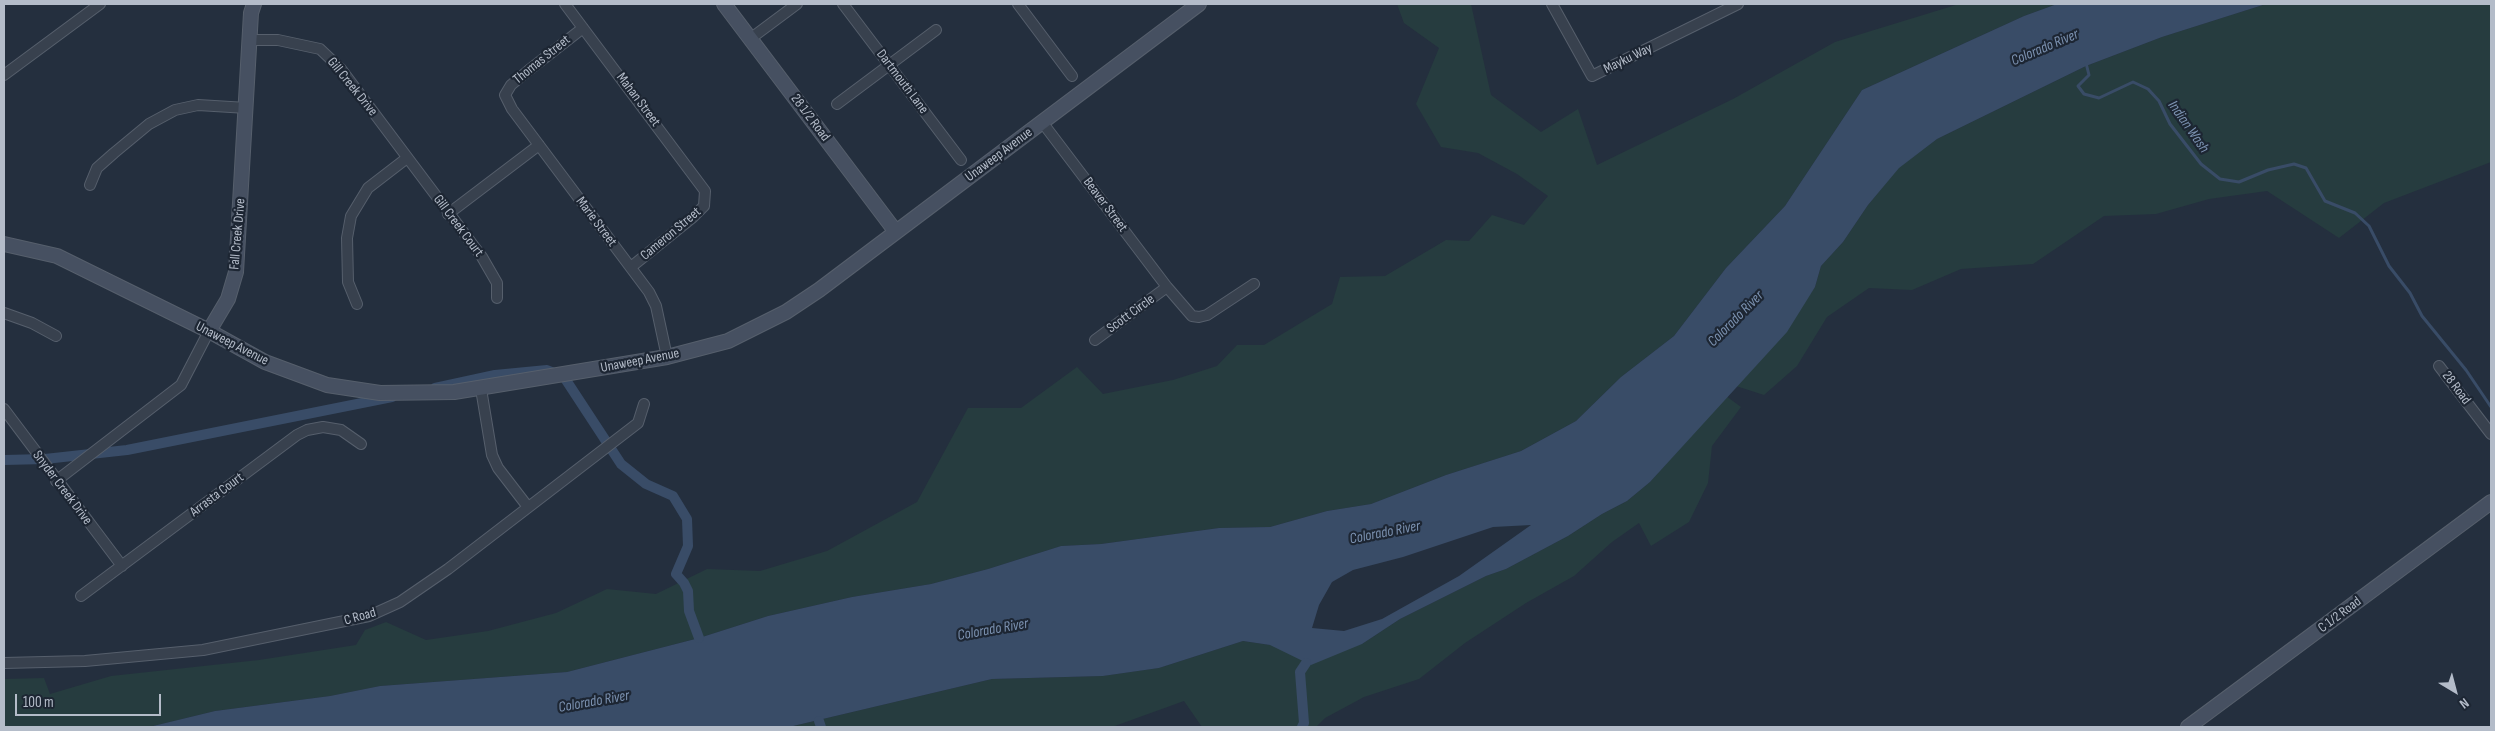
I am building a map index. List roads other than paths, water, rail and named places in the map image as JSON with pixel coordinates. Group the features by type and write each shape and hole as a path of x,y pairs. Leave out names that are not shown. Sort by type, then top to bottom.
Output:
{"main road":[{"name":"Fall Creek Drive","path":"209,331 228,299 236,272 254,4"},
{"name":"28 1/2 Road","path":"724,4 896,232"},
{"name":"Unaweep Avenue","path":"4,244 57,256 209,331 265,362 327,385 380,393 454,392 667,357 728,340 786,312 896,232 1199,4"},
{"name":"C 1/2 Road","path":"2188,727 2491,502"}],"street":[{"path":"4,75 100,4"},
{"name":"Mahan Street","path":"565,4 705,191 706,198"},
{"path":"750,39 797,4"},
{"name":"Dartmouth Lane","path":"843,4 961,160"},
{"path":"1018,4 1072,76"},
{"name":"Mayku Way","path":"1552,4 1592,76 1738,4"},
{"name":"Thomas Street","path":"505,96 511,85 528,70 583,28"},
{"path":"837,104 936,30"},
{"name":"Gill Creek Drive","path":"251,40 278,40 320,49 341,69 407,158"},
{"name":"Marie Street","path":"505,96 539,145 631,267 656,306 667,357"},
{"path":"90,185 97,168 114,152 149,124 175,110 198,104 247,108"},
{"name":"Beaver Street","path":"1042,122 1167,288 1188,312 1199,317 1207,315 1254,284"},
{"path":"448,214 539,145"},
{"path":"357,304 348,282 347,238 351,216 368,188 407,158"},
{"name":"Gill Creek Court","path":"407,158 482,257 497,283 497,298"},
{"name":"Cameron Street","path":"631,267 693,218 704,206 706,198"},
{"name":"Scott Circle","path":"1095,340 1167,288"},
{"path":"5,316 32,323 56,336"},
{"name":"Fall Creek Drive","path":"56,481 181,385 209,331"},
{"name":"28 Road","path":"2439,366 2491,434"},
{"path":"481,389 492,455 498,468 528,507"},
{"name":"C Road","path":"4,663 86,661 203,650 369,616 400,602 440,575 638,423 644,404"},
{"name":"Snyder Creek Drive","path":"4,408 56,481 122,566"},
{"name":"Arrasta Court","path":"81,596 297,435 308,430 323,427 341,430 360,444"}],"water":[{"name":"Colorado River","path":"2057,4 2266,4 2162,37 2086,66 1937,139 1899,168 1868,205 1843,242 1821,266 1815,287 1787,332 1650,482 1627,501 1602,514 1568,536 1506,569 1486,576 1400,619 1362,644 1311,665 1270,645 1243,641 1159,668 1103,676 992,679 789,727 149,727 215,711 330,696 380,686 567,672 699,638 768,616 852,597 931,584 988,569 1061,546 1101,544 1219,528 1270,527 1327,511 1371,504 1446,475 1521,451 1576,421 1621,377 1674,336 1726,268 1785,206 1862,90 2024,16","holes":["1531,525 1459,576 1382,619 1344,631 1312,628 1319,605 1332,582 1353,570 1403,557 1493,527"]}],"waterway":[{"name":"Indian Wash","path":"2086,63 2089,75 2078,86 2084,94 2099,98 2133,82 2148,89 2159,101 2170,124 2201,164 2220,179 2239,182 2268,170 2294,164 2306,168 2325,201 2355,213 2369,226 2389,266 2410,293 2422,316 2466,370 2491,407"},
{"path":"435,388 495,375 547,370 564,377 621,464 646,484 673,496 687,519 688,546 676,574 688,591 689,611 699,638"},
{"path":"4,460 45,459 127,450 392,397"},
{"path":"1302,727 1304,723 1300,672 1306,663"},
{"path":"819,721 821,727"}]}
